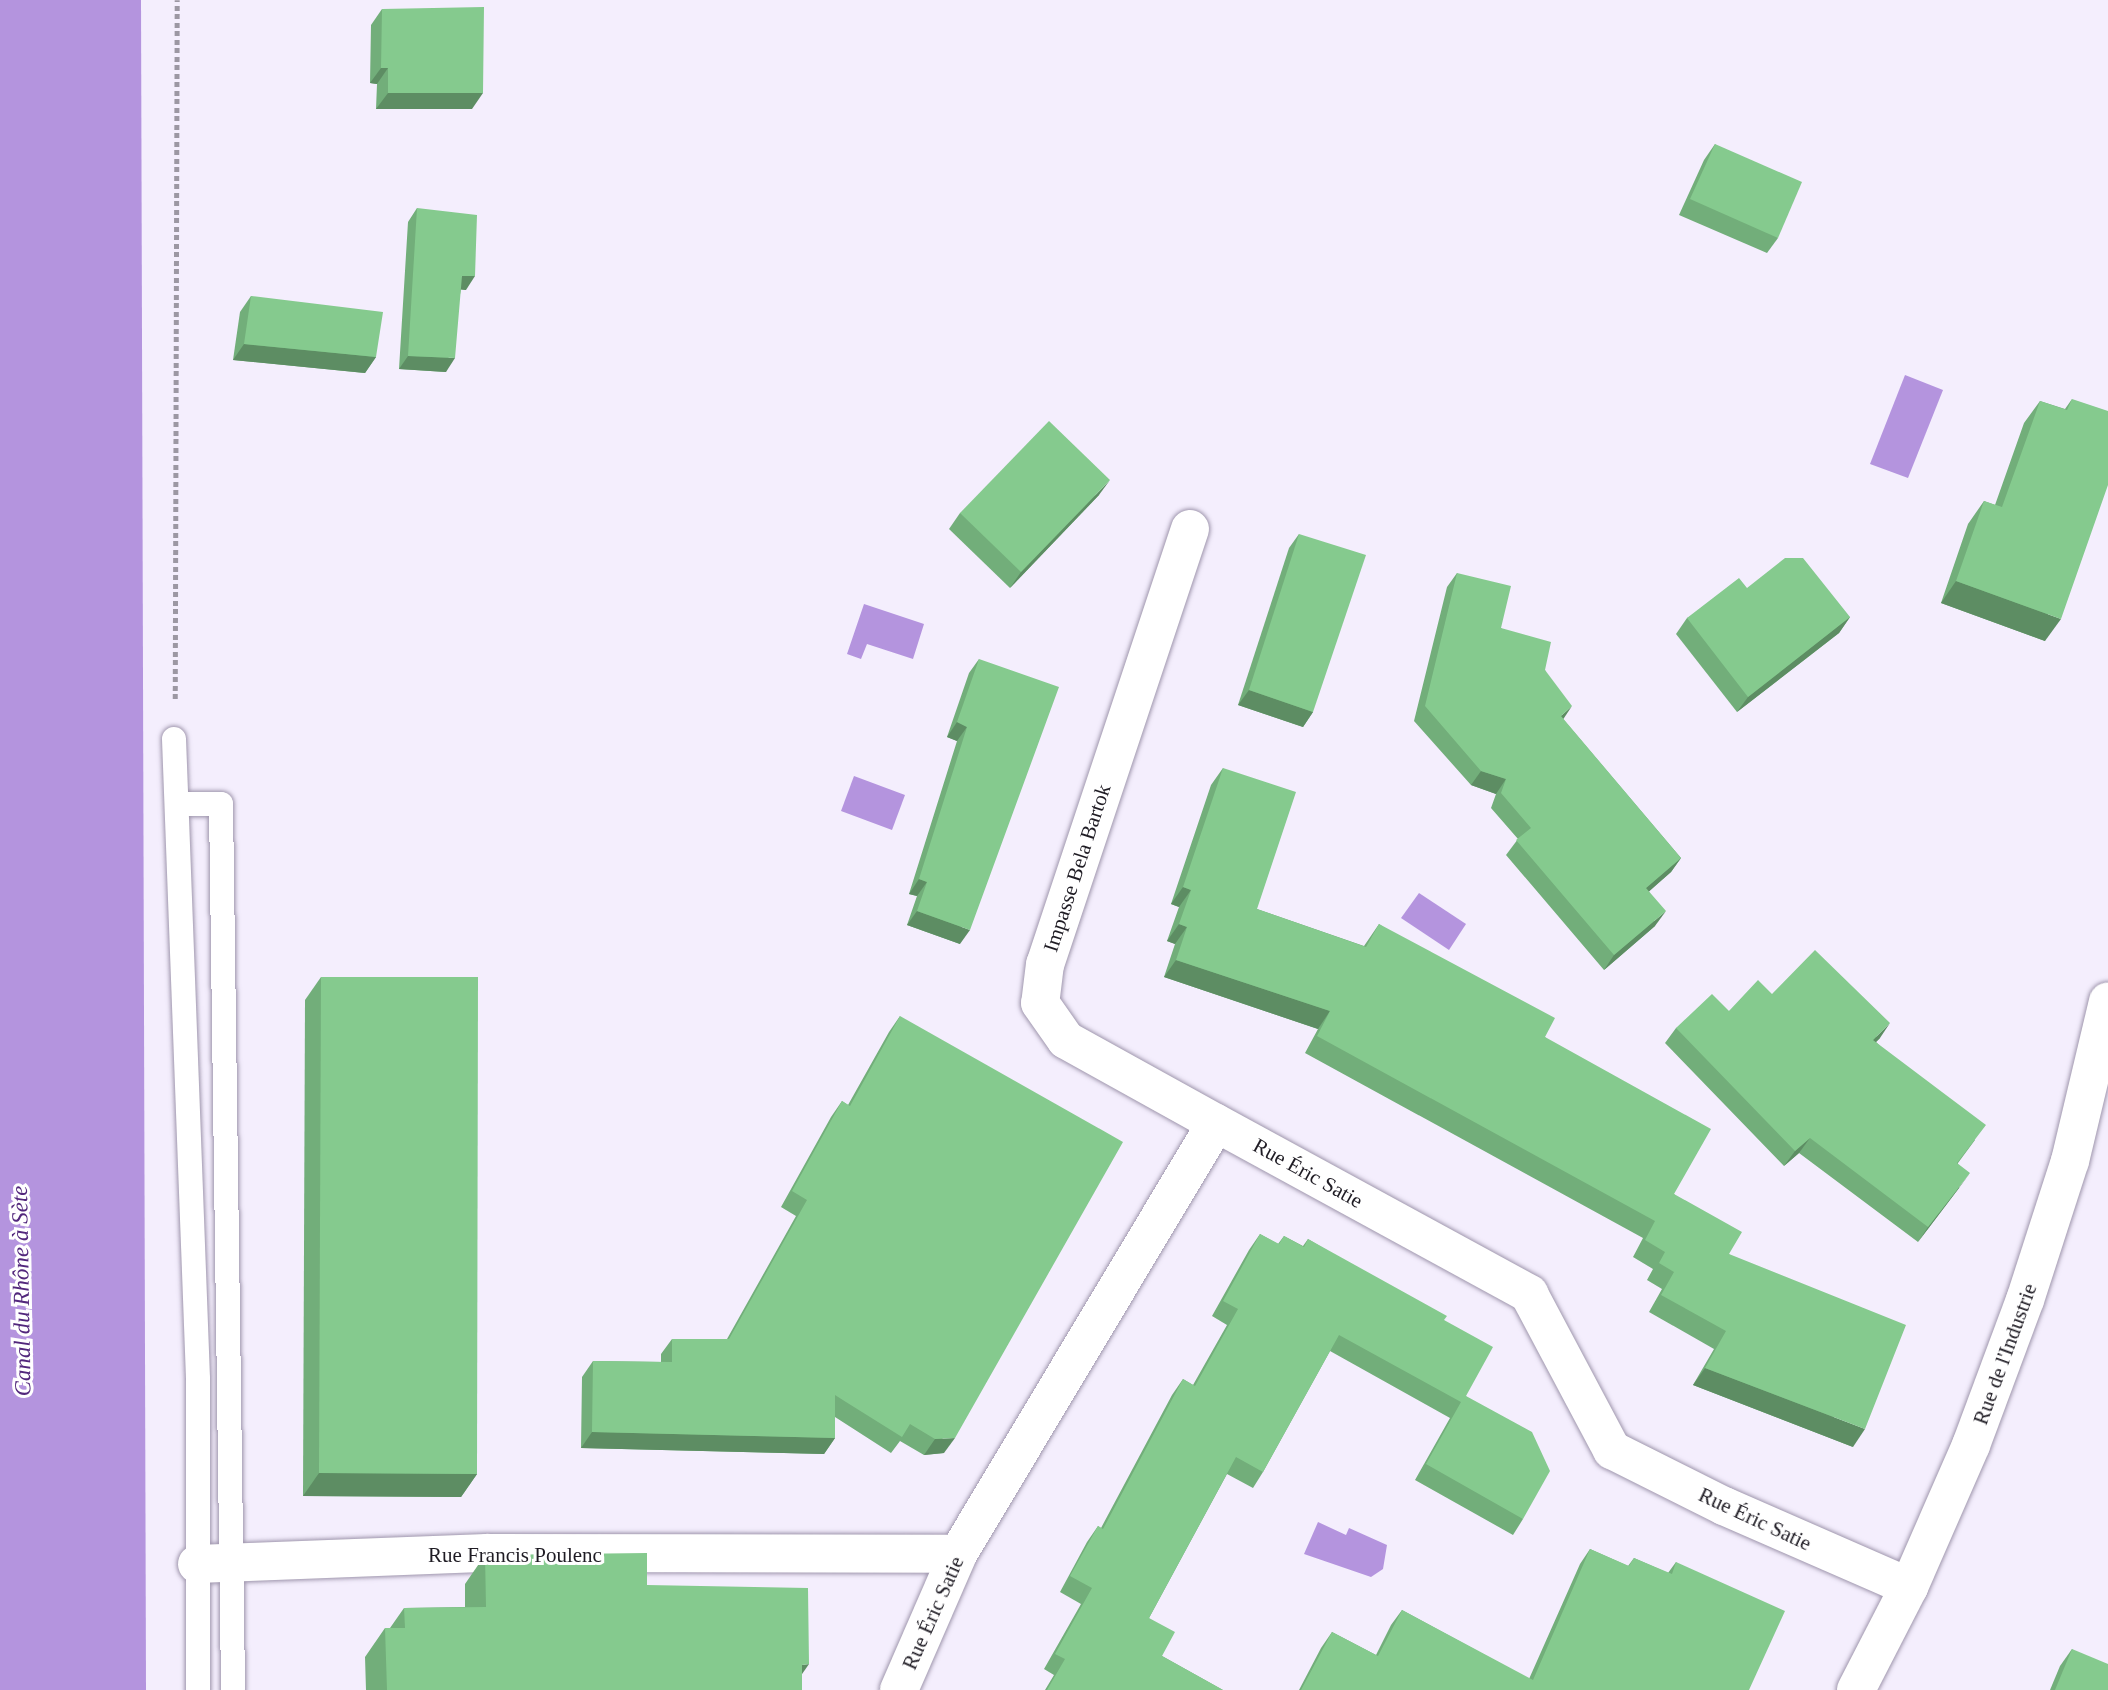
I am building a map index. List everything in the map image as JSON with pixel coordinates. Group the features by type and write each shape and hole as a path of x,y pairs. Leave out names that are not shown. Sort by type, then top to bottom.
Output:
{"street":[{"name":"Impasse Bela Bartok","path":"1190,529 1045,964 1040,1003 1066,1040 1216,1123"},
{"name":"Rue de l'Industrie","path":"1856,1690 1909,1587 1972,1445 2025,1300 2070,1161 2108,1001"},
{"name":"Rue Éric Satie","path":"899,1690 958,1554 1216,1123 1529,1294 1612,1450 1724,1506 1909,1587"},
{"name":"Rue Francis Poulenc","path":"216,1563 488,1553 958,1554"}],"lane":[{"path":"174,739 198,1365 216,1563 233,1690"},
{"path":"177,804 221,804 216,1563 198,1690"}],"path":[{"path":"174,739 177,0"}],"water":[{"name":"Canal du Rhône à Sète","path":"0,0 141,0 146,1690 0,1690"},
{"path":"1905,375 1943,390 1908,478 1870,464"},
{"path":"864,604 924,624 913,659 867,644 861,659 847,654"},
{"path":"854,776 905,795 892,830 841,811"},
{"path":"1419,893 1466,924 1449,950 1401,918"},
{"path":"1318,1522 1346,1535 1349,1528 1387,1545 1383,1569 1371,1577 1304,1554"}],"building":[{"path":"484,7 483,93 388,93 388,68 381,68 382,9"},
{"path":"1715,144 1802,182 1778,238 1690,199"},
{"path":"417,208 477,215 475,276 462,276 455,358 408,356"},
{"path":"251,296 383,312 376,357 244,344"},
{"path":"2072,399 2108,411 2108,485 2061,619 1956,581 1984,501 2002,507 2040,401 2067,410"},
{"path":"1049,421 1110,480 1021,572 960,513"},
{"path":"1299,534 1366,555 1313,712 1249,690"},
{"path":"1785,558 1803,558 1850,617 1748,697 1687,618 1739,578 1747,588"},
{"path":"1457,573 1511,586 1501,628 1551,642 1545,670 1572,706 1561,716 1681,858 1646,888 1666,911 1614,955 1516,840 1531,828 1501,793 1506,779 1481,771 1425,706"},
{"path":"979,659 1059,687 970,930 917,911 927,882 919,879 967,727 957,722"},
{"path":"1223,768 1296,792 1257,909 1366,947 1379,924 1555,1018 1545,1037 1711,1129 1674,1194 1742,1232 1729,1254 1906,1325 1865,1429 1705,1368 1726,1331 1661,1295 1674,1272 1659,1263 1665,1252 1645,1240 1655,1221 1317,1036 1330,1011 1176,960 1187,927 1179,924 1191,890 1183,887"},
{"path":"1815,950 1890,1023 1873,1040 1986,1125 1957,1163 1970,1173 1928,1227 1810,1138 1795,1151 1676,1028 1712,994 1729,1011 1758,980 1772,994"},
{"path":"321,977 478,977 477,1474 319,1473"},
{"path":"900,1016 1123,1142 955,1438 935,1439 910,1424 902,1437 835,1395 835,1438 592,1432 593,1361 672,1362 672,1339 729,1339 807,1200 792,1191 842,1101 850,1106"},
{"path":"1260,1234 1279,1244 1284,1236 1304,1247 1308,1239 1447,1316 1444,1320 1493,1347 1466,1396 1532,1432 1550,1471 1523,1519 1426,1464 1461,1402 1339,1335 1263,1472 1236,1457 1149,1618 1175,1632 1162,1656 1223,1690 1047,1690 1065,1659 1055,1654 1092,1588 1070,1576 1098,1526 1103,1529 1183,1379 1195,1386 1238,1309 1223,1301"},
{"path":"1590,1549 1629,1566 1634,1558 1672,1574 1676,1562 1785,1611 1749,1690 1301,1690 1332,1632 1378,1656 1402,1610 1533,1680"},
{"path":"647,1553 647,1585 808,1588 809,1664 802,1665 802,1690 387,1690 385,1628 405,1628 404,1608 486,1607 485,1555"},
{"path":"2072,1649 2108,1664 2108,1690 2055,1690"}]}
